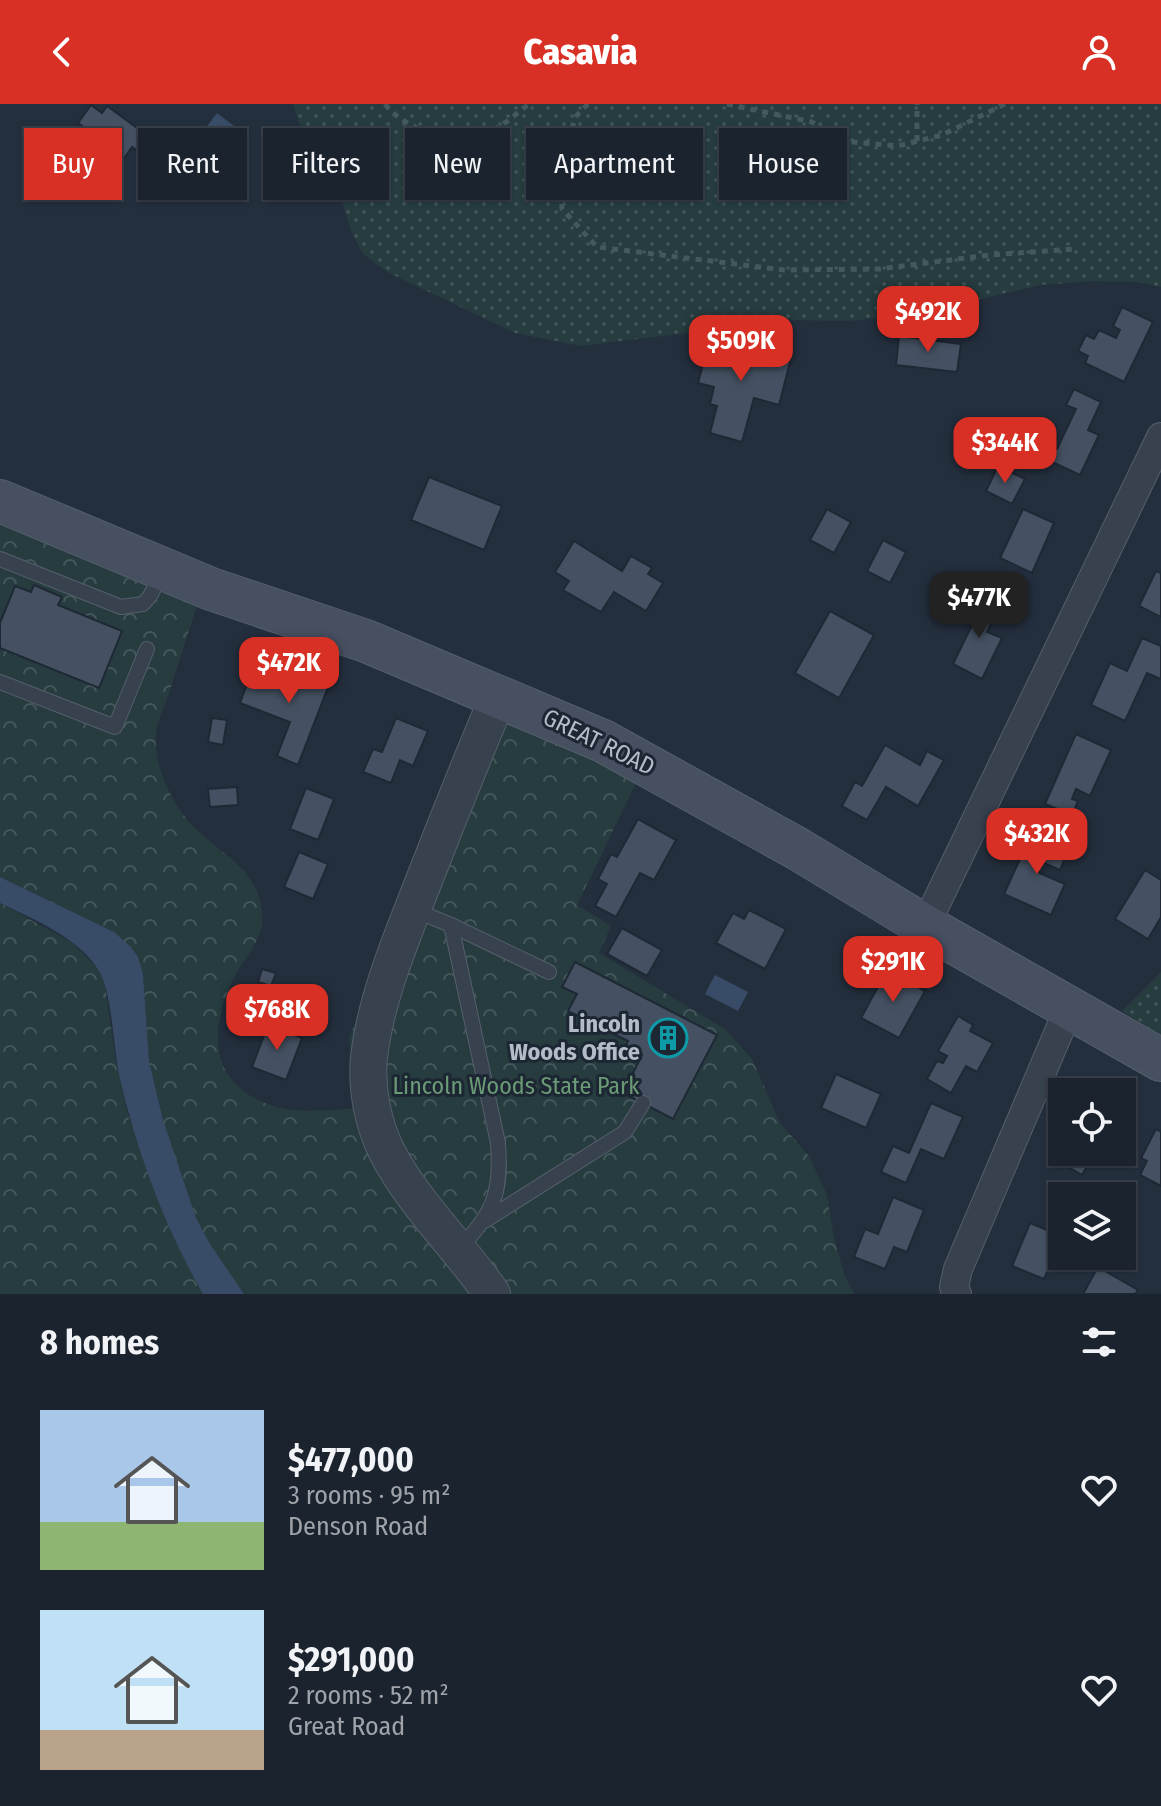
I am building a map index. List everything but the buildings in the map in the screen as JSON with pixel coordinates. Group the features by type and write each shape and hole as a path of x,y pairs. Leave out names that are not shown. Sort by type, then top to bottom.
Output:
{"main road":[{"name":"GREAT ROAD","path":"0,501 211,589 366,641 615,747 798,849 1069,1008 1160,1057"}],"street":[{"path":"925,926 1161,437"},
{"path":"492,1294 387,1152 374,1117 369,1060 375,1020 413,909 498,697"},
{"path":"957,1294 954,1287 958,1269 1069,1008"}],"lane":[{"path":"0,559 121,607 143,604 164,569"},
{"path":"0,682 115,727 147,649"},
{"path":"413,909 549,972"},
{"path":"451,925 498,1143 500,1176 486,1220"},
{"path":"458,1251 486,1220 625,1132 643,1103"}],"path":[{"path":"385,104 395,117 444,138 482,136 529,104"},
{"path":"588,104 577,115 559,160 562,209 597,247 784,270 878,269 1074,249"},
{"path":"727,104 812,122 842,141 898,146 942,135 1005,104"},
{"path":"917,104 917,141"}],"green space":[{"path":"293,104 1161,104 1161,287 1138,282 1092,281 1041,285 910,315 846,321 793,320 581,346 515,333 389,273 363,254 351,231 342,200 389,200 389,128 301,128"},
{"name":"Lincoln Woods State Park","path":"0,519 200,595 158,724 156,747 167,787 181,811 198,831 249,877 259,897 262,911 260,934 231,984 219,1023 220,1058 238,1086 273,1106 293,1110 358,1108 349,1038 482,712 638,779 577,905 611,926 599,953 725,1029 752,1059 780,1123 809,1156 827,1195 834,1238 844,1274 854,1294 0,1294 0,903 73,943 99,970 105,985 116,1062 129,1118 153,1182 163,1120 149,1061 143,974 114,932 0,877"},
{"path":"1161,972 1161,1035 1122,1011"}],"water":[{"path":"217,113 237,128 206,128"},
{"path":"0,877 114,932 138,957 143,974 149,1061 163,1120 196,1218 244,1294 203,1294 176,1243 144,1162 127,1106 107,994 99,971 91,959 68,939 0,903"},
{"path":"715,975 748,992 738,1011 705,994"}],"place":[{"name":"Lincoln Woods Office","path":"668,1038"}]}
